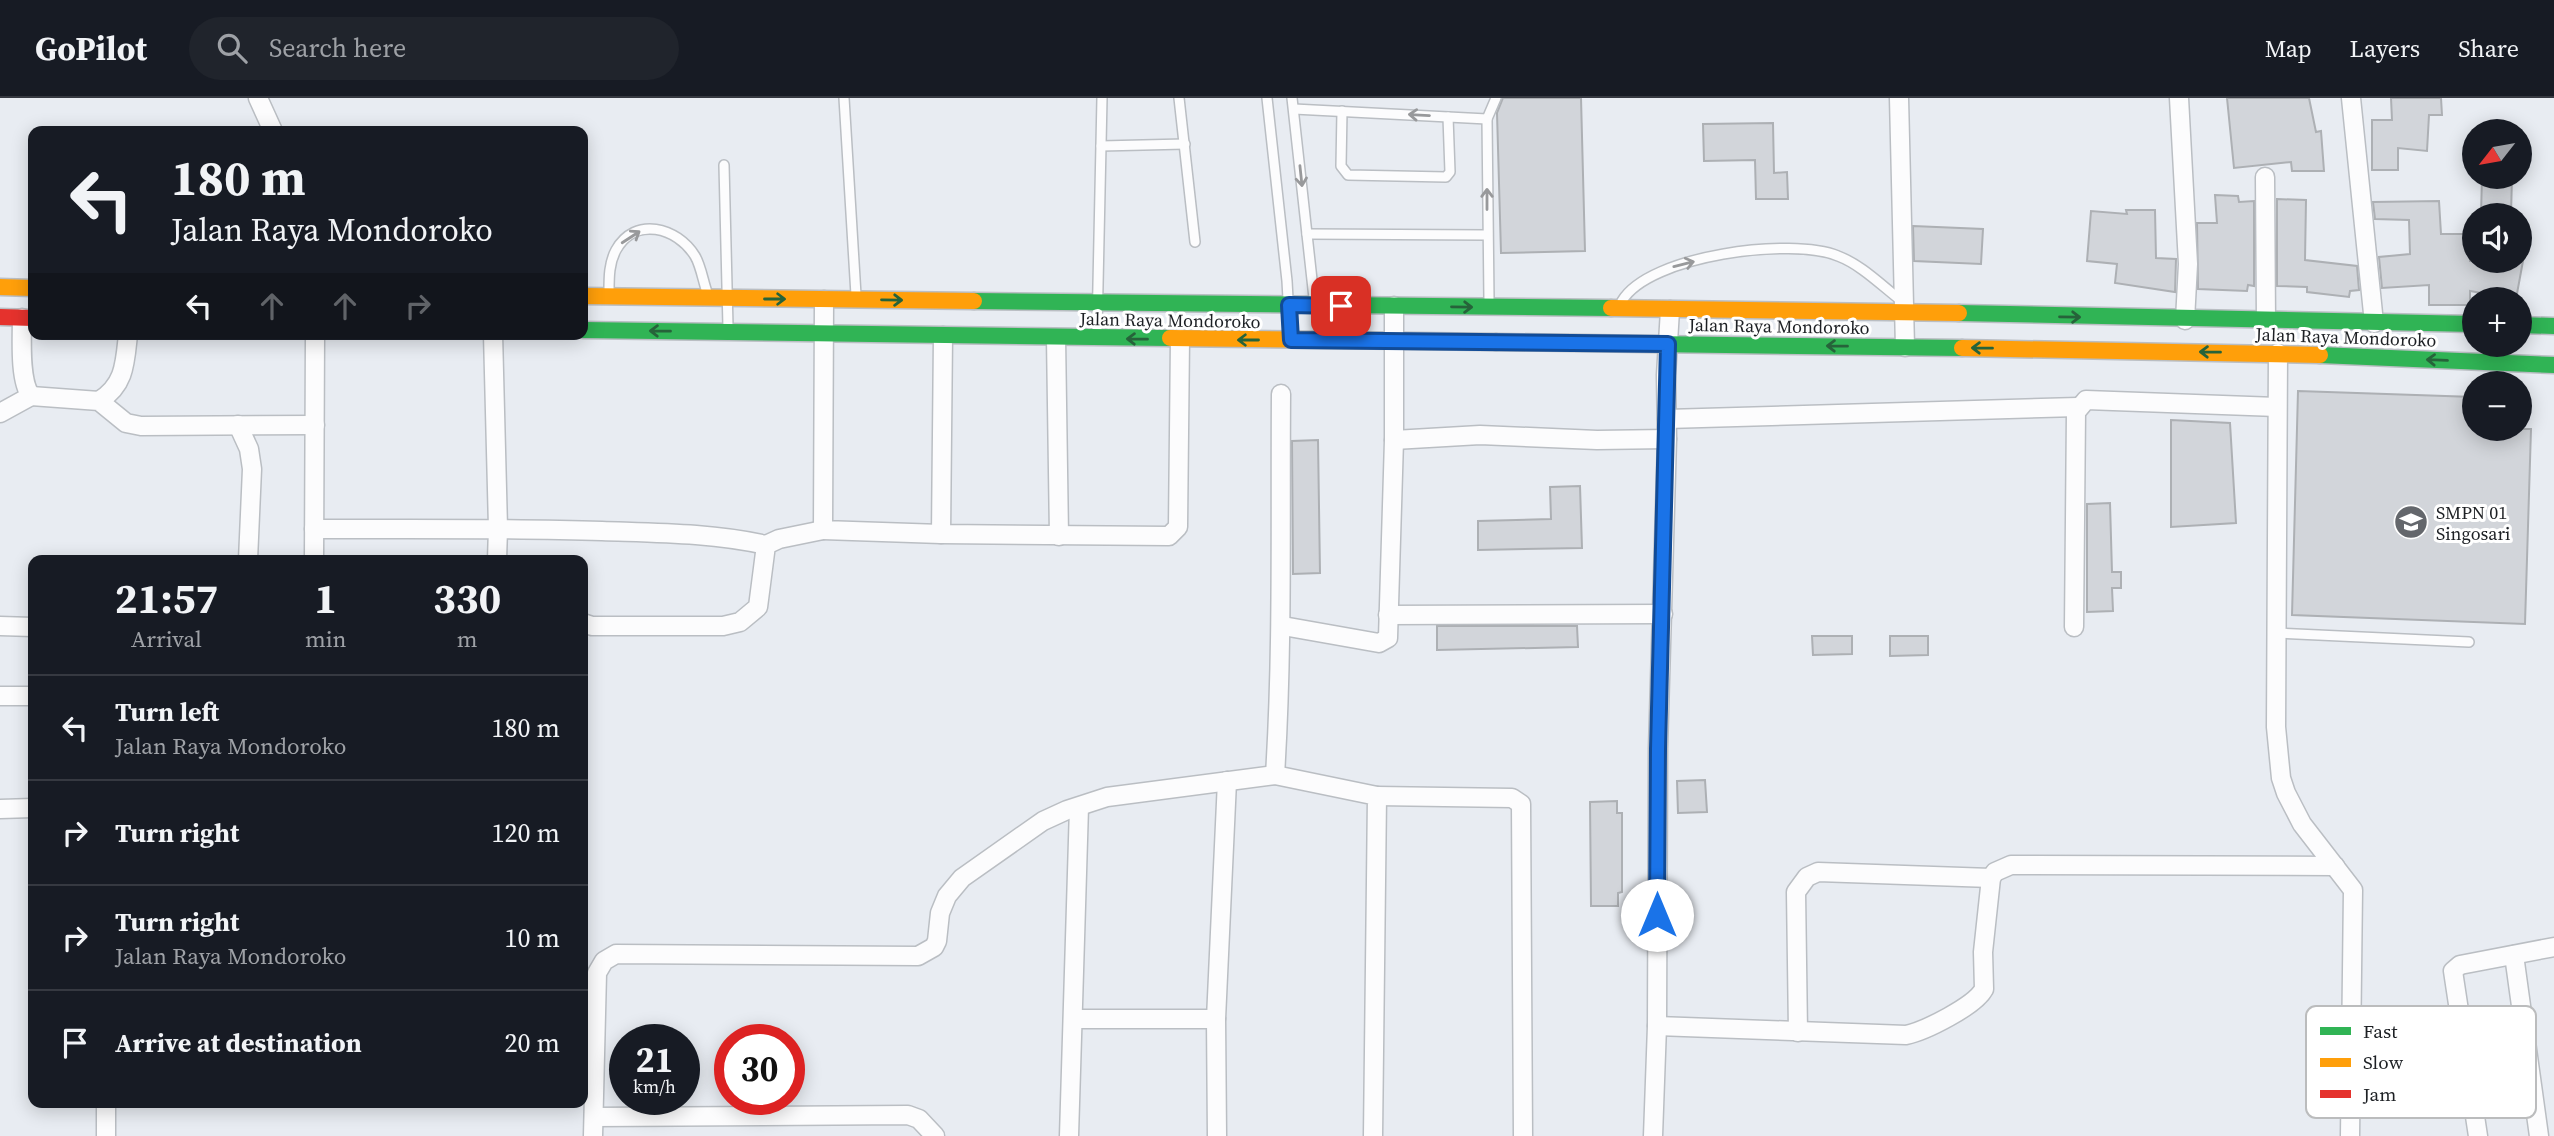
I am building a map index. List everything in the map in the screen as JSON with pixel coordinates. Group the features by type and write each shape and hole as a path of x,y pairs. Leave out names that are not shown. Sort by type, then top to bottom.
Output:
{"highway":[{"path":"0,287 28,288"},
{"name":"Jalan Raya Mondoroko","path":"588,296 1394,306 1617,315 1670,310 1904,307 2185,320 2462,324"},
{"path":"1205,340 1206,305"},
{"path":"0,317 28,318"},
{"path":"2532,325 2554,326"},
{"name":"Jalan Raya Mondoroko","path":"588,330 1180,340 1616,338 1668,344 2278,353 2554,365"}],"street":[{"path":"258,98 271,126"},
{"path":"1899,98 1905,347"},
{"path":"2179,98 2188,264 2185,320"},
{"path":"2351,98 2374,323"},
{"path":"2265,177 2266,321"},
{"path":"823,530 824,300"},
{"path":"1283,626 1379,643 1388,638 1394,440 1394,306"},
{"path":"1653,1136 1657,1026 1658,749 1670,310"},
{"path":"28,318 22,349 26,388 31,396"},
{"path":"941,534 943,336"},
{"path":"1056,338 1059,536"},
{"path":"99,401 114,392 119,383 127,340"},
{"path":"314,555 315,340"},
{"path":"493,340 496,555"},
{"path":"314,530 498,528 682,534 737,538 766,545 779,539 823,530 1169,536 1178,527 1180,340"},
{"path":"2278,353 2276,727 2281,778 2302,824 2353,890 2352,1006"},
{"path":"1275,775 1283,626 1280,564 1281,394"},
{"path":"0,412 31,396 99,401 132,425 316,425"},
{"path":"1667,419 2078,407 2086,400 2277,407"},
{"path":"2074,627 2078,407"},
{"path":"238,425 249,449 252,470 248,555"},
{"path":"1394,440 1480,435 1598,440 1667,439"},
{"path":"588,623 723,626 740,622 758,607 766,545"},
{"path":"1388,615 1663,614"},
{"path":"0,626 28,627"},
{"path":"0,696 28,696"},
{"path":"593,1136 597,973 604,961 616,954 918,956 934,947 940,913 947,896 962,878 1043,821 1107,797 1275,775 1377,796 1512,798 1521,804 1523,1136"},
{"path":"1216,1136 1216,1019 1227,781"},
{"path":"1373,1136 1377,796"},
{"path":"1069,1136 1079,807"},
{"path":"0,809 28,808"},
{"path":"1657,1026 1906,1035 1918,1033 1976,999 1984,989 1983,952 1990,878 1995,872 2011,866 2334,866"},
{"path":"1798,1032 1796,892 1807,877 1818,872 1990,878"},
{"path":"2458,1006 2453,971 2460,965 2554,947"},
{"path":"2514,956 2521,1006"},
{"path":"1073,1019 1216,1019"},
{"path":"106,1108 106,1136"},
{"path":"2536,1114 2539,1136"},
{"path":"594,1117 908,1115 919,1119 935,1136"},
{"path":"2350,1118 2350,1136"},
{"path":"2475,1118 2478,1136"}],"lane":[{"path":"844,98 856,300"},
{"path":"1097,338 1102,98"},
{"path":"1179,98 1195,242"},
{"path":"1267,98 1291,340"},
{"path":"1292,98 1315,306"},
{"path":"1489,308 1487,119 1496,98"},
{"path":"1294,108 1487,119"},
{"path":"1342,111 1341,166 1348,174 1446,177 1450,172 1448,117"},
{"path":"1101,146 1185,144"},
{"path":"724,165 728,332"},
{"path":"609,297 608,271 615,251 624,239 645,228 661,229 679,237 695,257 709,298"},
{"path":"1307,234 1487,235"},
{"path":"1617,315 1629,292 1670,268 1730,252 1808,248 1839,256 1904,307"},
{"path":"2276,633 2469,642"}],"building":[{"path":"1503,98 1581,98 1585,251 1501,253 1497,113"},
{"path":"2227,98 2309,98 2316,132 2321,131 2324,171 2292,171 2291,162 2234,168"},
{"path":"2391,98 2441,98 2442,115 2429,115 2427,151 2398,148 2398,170 2372,170 2372,120 2392,120"},
{"path":"1773,123 1774,173 1787,172 1788,199 1756,199 1755,160 1704,161 1703,124"},
{"path":"2482,189 2512,189 2511,203 2481,203"},
{"path":"2215,195 2238,196 2239,202 2254,201 2254,286 2248,285 2247,291 2198,289 2197,223 2217,223"},
{"path":"2277,199 2306,200 2305,260 2357,266 2359,290 2350,291 2349,297 2307,292 2307,287 2277,286"},
{"path":"2439,201 2441,234 2462,234 2462,273 2521,273 2518,287 2462,287 2462,305 2429,305 2429,285 2382,288 2379,257 2410,254 2409,220 2375,219 2373,202"},
{"path":"2126,210 2155,210 2156,258 2176,259 2175,292 2115,283 2117,264 2087,261 2091,211 2127,214"},
{"path":"1913,226 1983,229 1981,264 1914,261"},
{"name":"SMPN 01 Singosari","path":"2298,391 2462,397 2462,441 2531,441 2525,624 2292,615"},
{"path":"2171,420 2230,423 2236,523 2171,527"},
{"path":"1318,440 1320,573 1293,574 1292,441"},
{"path":"1580,486 1582,548 1478,550 1478,521 1551,519 1550,487"},
{"path":"2110,503 2112,572 2121,572 2121,588 2112,588 2113,611 2087,612 2087,504"},
{"path":"1437,626 1577,626 1578,647 1437,650"},
{"path":"1812,636 1852,636 1852,654 1813,655"},
{"path":"1890,636 1928,636 1928,655 1890,656"},
{"path":"1705,780 1707,812 1678,813 1677,781"},
{"path":"1617,801 1617,813 1622,813 1622,892 1618,893 1618,906 1591,906 1590,802"}],"traffic: fast":[{"path":"974,301 1611,308"},
{"path":"1959,313 2462,324"},
{"path":"2532,325 2554,326"},
{"path":"588,330 1170,338"},
{"path":"1496,342 1962,348"},
{"path":"2320,355 2554,365"}],"traffic: slow":[{"path":"0,287 28,288"},
{"path":"588,296 974,301"},
{"path":"1611,308 1959,313"},
{"path":"1170,338 1496,342"},
{"path":"1962,348 2320,355"}],"traffic: jam":[{"path":"0,317 28,318"}],"place":[{"name":"SMPN 01 Singosari","path":"2411,522"}],"route":[{"path":"1341,306 1289,305 1291,340 1668,344 1658,749 1657,915"}]}
